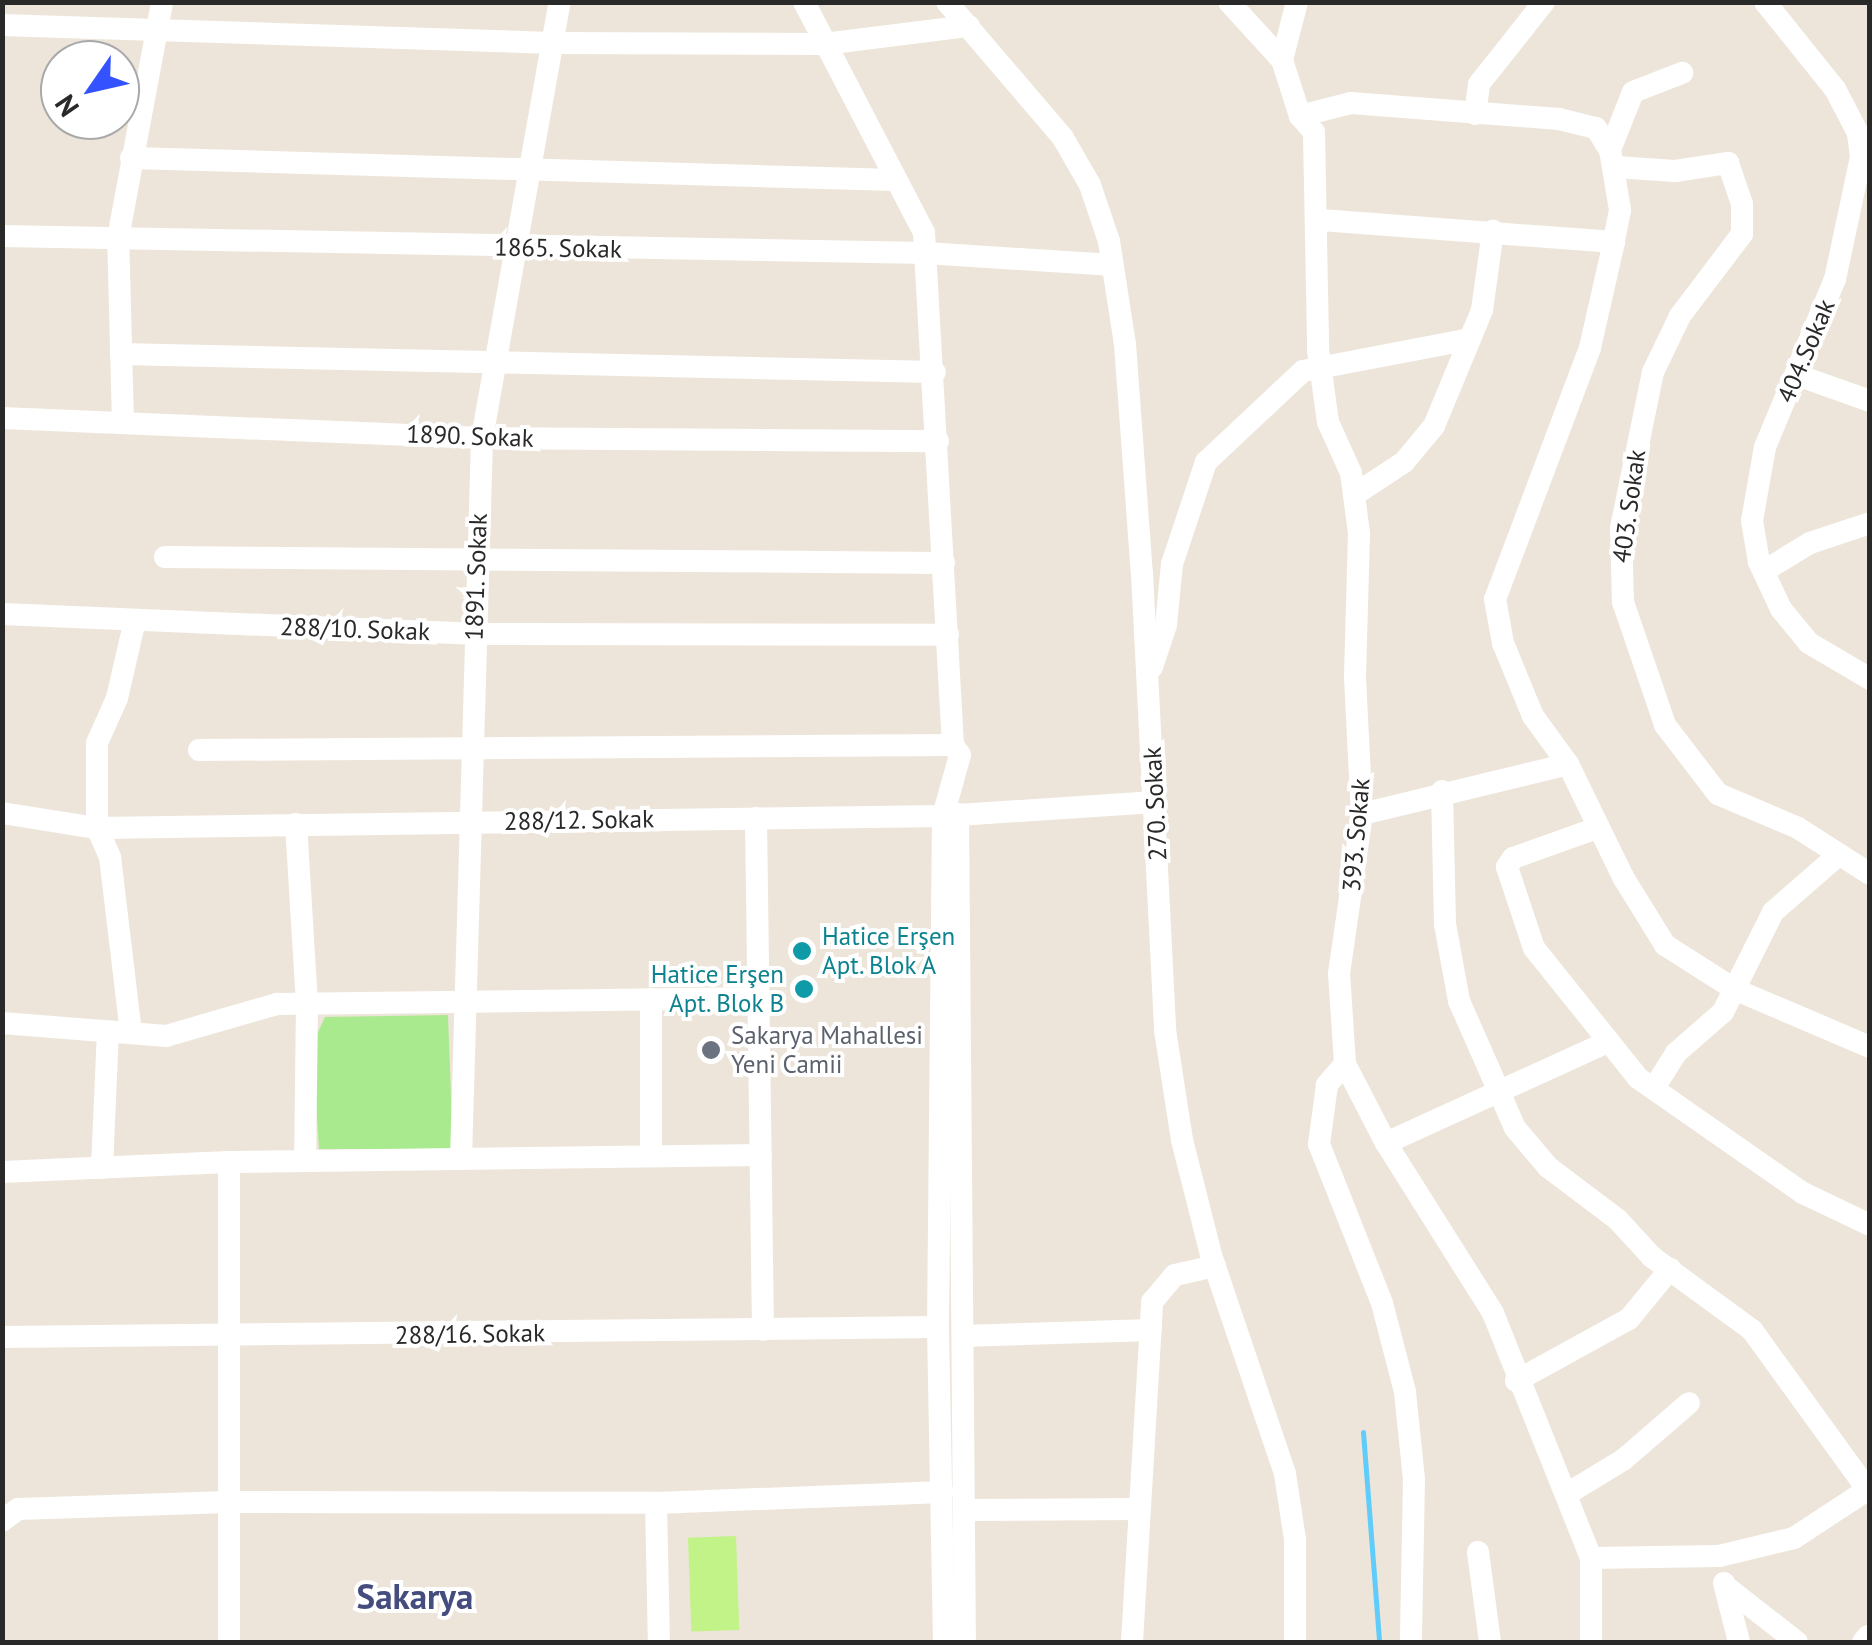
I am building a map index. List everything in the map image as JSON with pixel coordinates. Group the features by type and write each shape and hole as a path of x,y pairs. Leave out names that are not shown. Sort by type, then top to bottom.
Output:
{"street":[{"path":"123,423 118,238 131,158 161,28 162,2"},
{"name":"1891. Sokak","path":"461,1159 467,822 482,438 511,248 560,2"},
{"path":"804,2 924,233 926,253 956,750 950,814 938,1327 944,1642"},
{"name":"270. Sokak","path":"947,2 1062,138 1090,186 1113,264 1125,344 1148,679 1165,1030 1182,1140 1215,1266 1285,1474 1295,1539 1295,1642"},
{"name":"393. Sokak","path":"1229,2 1282,60 1300,116 1314,132 1321,220 1313,371 1354,495 1362,814 1339,973 1345,1064 1386,1143 1493,1313 1516,1381 1591,1558 1590,1642"},
{"path":"1282,60 1297,2"},
{"path":"1475,114 1479,84 1544,2"},
{"name":"404.Sokak","path":"1765,2 1835,89 1858,133 1865,156 1835,280 1765,447 1752,520 1764,572 1781,609 1810,643 1870,680"},
{"path":"2,25 27,14 161,28 552,42 824,44 969,26"},
{"path":"1682,73 1633,92 1613,159 1614,242 1584,366 1495,599 1514,679 1568,764 1598,828 1666,944 1734,989 1870,1047"},
{"path":"1300,116 1351,104 1596,128 1613,159"},
{"path":"131,158 896,180"},
{"name":"403. Sokak","path":"1613,159 1674,171 1728,163 1742,204 1742,234 1680,316 1653,372 1621,528 1623,602 1665,725 1697,774 1718,794 1798,828 1835,858 1870,874"},
{"path":"1321,220 1614,242"},
{"path":"1354,495 1420,448 1482,310 1493,231"},
{"name":"1865. Sokak","path":"2,236 926,253 1113,264"},
{"path":"1148,679 1166,626 1172,564 1206,462 1313,371 1470,338"},
{"path":"121,354 934,372"},
{"path":"1797,374 1870,401"},
{"name":"1890. Sokak","path":"2,418 482,438 938,441"},
{"path":"1764,572 1810,543 1870,523"},
{"path":"165,557 476,564 944,563"},
{"name":"288/10. Sokak","path":"2,614 474,634 948,634"},
{"path":"102,1168 120,1032 110,857 98,828 96,743 117,698 135,620"},
{"path":"200,750 470,746 956,750"},
{"path":"1362,814 1442,790 1568,764"},
{"path":"1442,790 1445,924 1458,1001 1498,1092 1528,1147 1670,1269 1752,1330 1869,1489 1794,1538 1720,1556 1591,1558"},
{"name":"288/12. Sokak","path":"2,813 98,828 950,814 1156,802"},
{"path":"950,814 964,1336 965,1642"},
{"path":"756,818 763,1330"},
{"path":"296,824 308,1004 305,1161"},
{"path":"1598,828 1512,858 1507,867 1534,948 1605,1043 1654,1088 1802,1193 1870,1226"},
{"path":"1654,1088 1676,1054 1723,1012 1773,912 1835,858"},
{"path":"2,1023 166,1036 216,1018 308,1004 758,998"},
{"path":"651,999 651,1156"},
{"path":"1386,1143 1605,1043"},
{"path":"1345,1064 1328,1084 1319,1144 1382,1304 1405,1392 1414,1480 1411,1642"},
{"path":"2,1172 229,1162 760,1155"},
{"path":"228,1642 229,1162"},
{"path":"1132,1642 1150,1330 1160,1286 1175,1275 1215,1266"},
{"path":"1516,1381 1629,1319 1670,1269"},
{"name":"288/16. Sokak","path":"2,1337 227,1338 938,1327"},
{"path":"964,1336 1150,1330"},
{"path":"1567,1494 1623,1460 1689,1403"},
{"path":"2,1521 18,1509 228,1502 656,1504 943,1492"},
{"path":"656,1504 660,1642"},
{"path":"964,1510 1139,1510"},
{"path":"1478,1552 1490,1642"},
{"path":"1720,1556 1739,1642"},
{"path":"1725,1586 1796,1642"}],"green space":[{"path":"448,1015 453,1149 319,1149 312,1045 325,1017"},
{"path":"736,1536 739,1630 691,1632 688,1538"}],"waterway":[{"path":"1363,1432 1379,1642"}],"place":[{"name":"Hatice Erşen Apt. Blok A","path":"802,951"},
{"name":"Hatice Erşen Apt. Blok B","path":"804,989"},
{"name":"Sakarya Mahallesi Yeni Camii","path":"711,1050"}],"district":[{"name":"Sakarya","path":"415,1596"}]}
